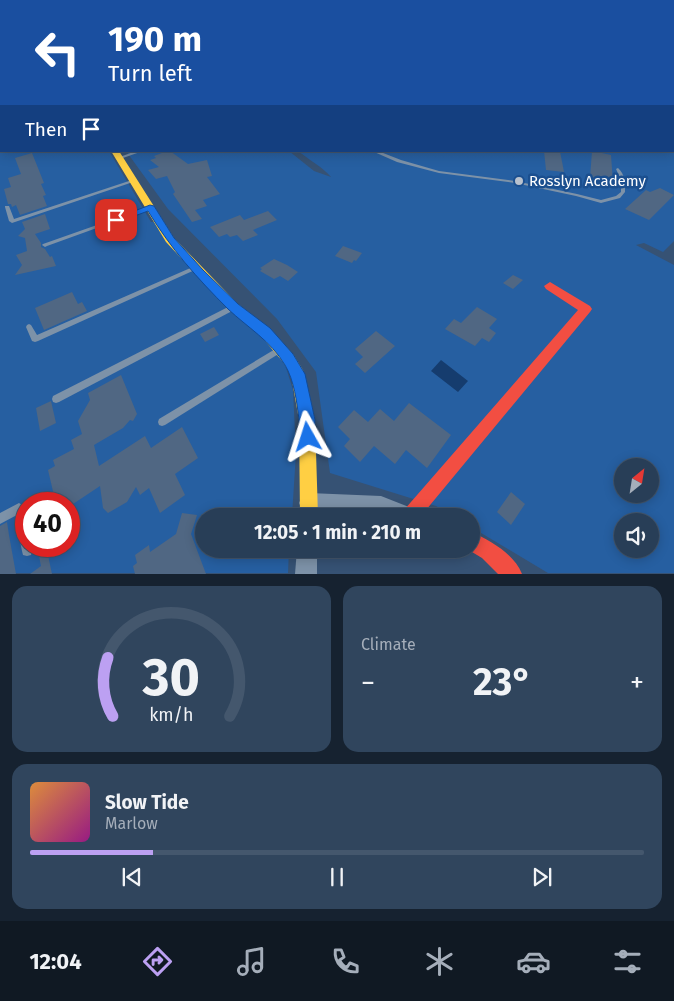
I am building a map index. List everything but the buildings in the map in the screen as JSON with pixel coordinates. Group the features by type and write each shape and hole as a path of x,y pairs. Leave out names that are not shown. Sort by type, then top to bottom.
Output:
{"street":[{"path":"117,155 170,240 234,307 265,332 298,374 307,420 309,508"},
{"path":"415,508 586,309 550,286"},
{"path":"333,508 381,506 386,508"},
{"path":"480,546 489,552 512,574"},
{"path":"306,574 307,558"}],"lane":[{"path":"117,155 135,152"},
{"path":"376,152 399,162 440,172 515,182 601,202 618,197 623,192 622,180 618,169"},
{"path":"7,207 12,221 134,181"},
{"path":"46,245 150,208"},
{"path":"29,327 35,339 195,268"},
{"path":"56,400 234,307"},
{"path":"162,422 280,349"},
{"path":"0,520 15,511"}],"shaded area":[{"path":"0,152 110,152 151,222 154,222 283,358 293,390 296,453 293,508 195,508 195,558 289,558 288,573 0,573"},
{"path":"127,152 290,152 314,171 331,177 299,152 674,152 674,241 663,252 644,243 636,245 674,265 674,573 548,573 480,532 480,508 439,508 330,473 316,372 277,319 168,209"},
{"path":"441,360 468,381 458,392 431,371"}],"traffic: slow":[{"path":"116,152 170,240 234,307 265,332 288,358 298,374 307,420 309,508"}],"traffic: jam":[{"path":"417,508 586,309 550,286"},
{"path":"480,546 489,551 512,574"}],"place":[{"name":"Rosslyn Academy","path":"519,181"}],"route":[{"path":"116,220 150,208 170,240 200,273 234,307 265,332 288,358 298,374 300,394 307,420 308,437"}]}
